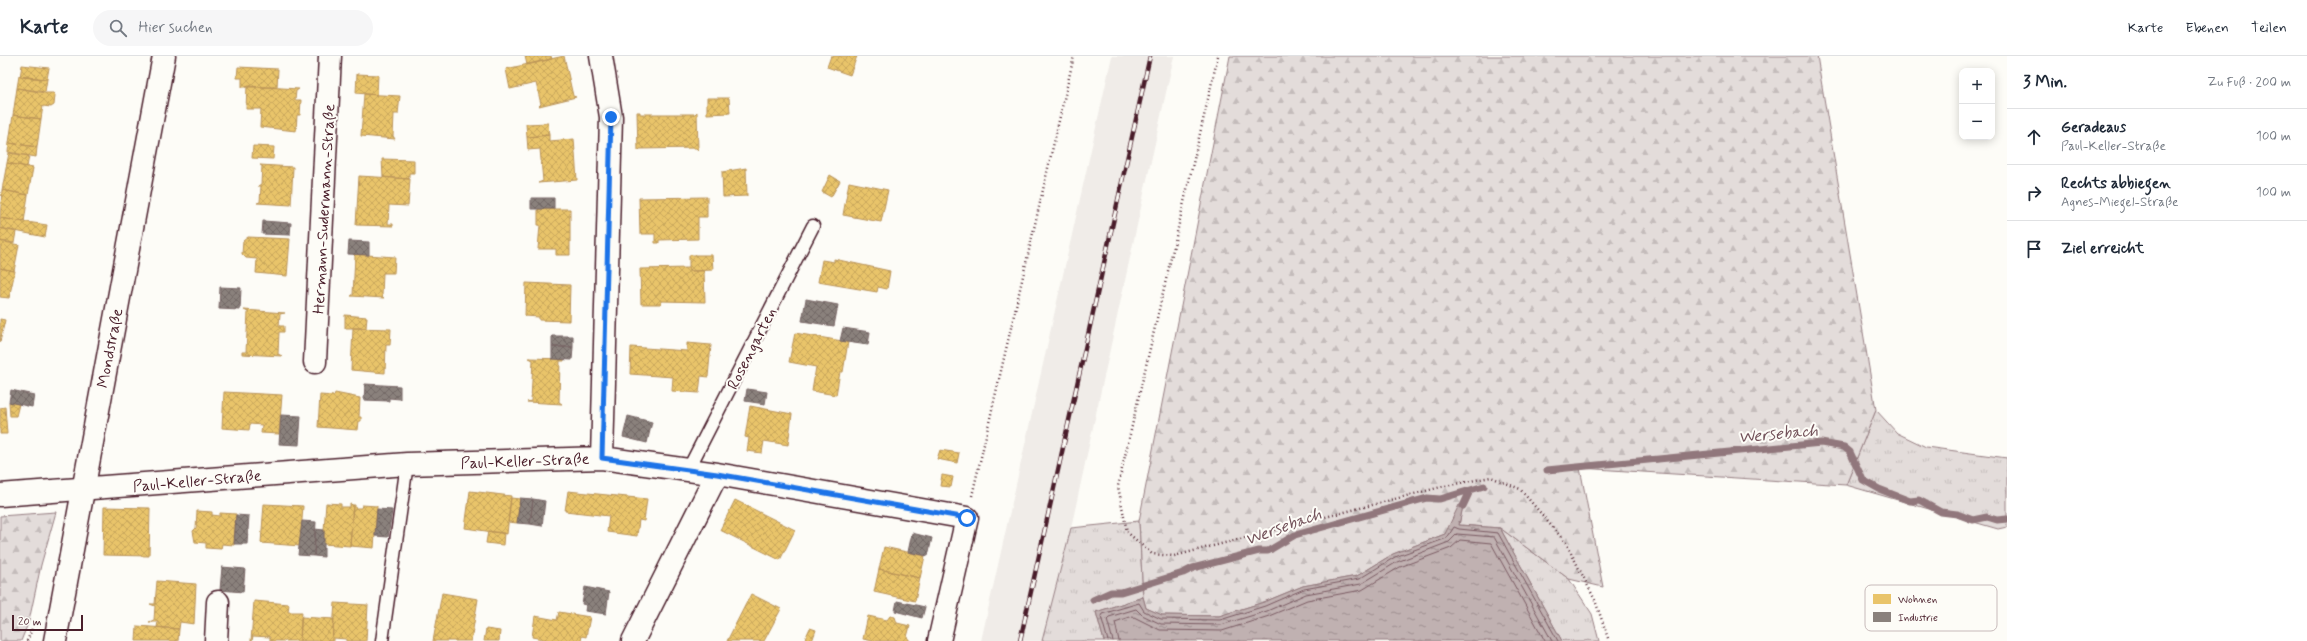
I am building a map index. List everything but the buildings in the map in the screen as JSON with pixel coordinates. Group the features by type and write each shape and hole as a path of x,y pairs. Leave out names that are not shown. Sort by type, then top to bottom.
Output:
{"street":[{"name":"Mondstraße","path":"55,641 164,56"},
{"name":"Hermann-Sudermann-Straße","path":"315,362 330,56"},
{"path":"601,56 611,117 602,458"},
{"name":"Paul-Keller-Straße","path":"0,495 407,464 602,458 717,474 967,518"},
{"path":"633,641 717,474"},
{"path":"939,641 967,518"},
{"path":"216,641 218,602"}],"lane":[{"name":"Rosengarten","path":"688,470 813,226"},
{"path":"382,641 407,464"}],"path":[{"path":"967,518 1074,56"},
{"path":"1218,56 1118,486 1127,532 1152,554 1174,556 1445,486 1491,477 1520,489 1566,543 1596,600 1609,641"}],"shaded area":[{"path":"1112,56 1174,56 1071,528 1042,641 981,641"}],"green space":[{"path":"1230,56 1817,56 1876,410 1846,485 1580,468 1603,587 1569,579 1500,528 1459,525 1463,506 1445,534 1393,554 1357,576 1303,586 1264,602 1219,616 1162,615 1146,608 1143,597 1139,521"},
{"path":"1876,410 1897,433 1926,447 2007,458 2007,527 1998,529 1846,485"},
{"path":"56,512 41,565 29,621 21,641 0,641 0,516"},
{"path":"1139,521 1143,597 1096,612 1104,641 1042,641 1071,528"},
{"path":"1500,528 1569,579 1592,614 1599,641 1562,641"}],"water":[{"path":"1459,505 1463,506 1459,525 1500,528 1562,641 1104,641 1096,612 1143,597 1146,608 1162,615 1219,616 1264,602 1303,586 1357,576 1393,554 1445,534"}],"waterway":[{"name":"Wersebach","path":"1547,470 1821,443 1844,447 1850,452 1863,480 1879,489 1910,501 1919,500 1941,512 1957,514 1973,520 1987,517 1997,520 2007,519"},
{"name":"Wersebach","path":"1093,600 1111,592 1121,592 1183,573 1193,568 1259,551 1268,551 1295,535 1427,498 1440,499 1484,486"},
{"path":"1463,506 1470,491"}],"railway":[{"path":"1020,641 1150,56"}],"route":[{"path":"611,117 602,458 717,474 967,518"}]}
